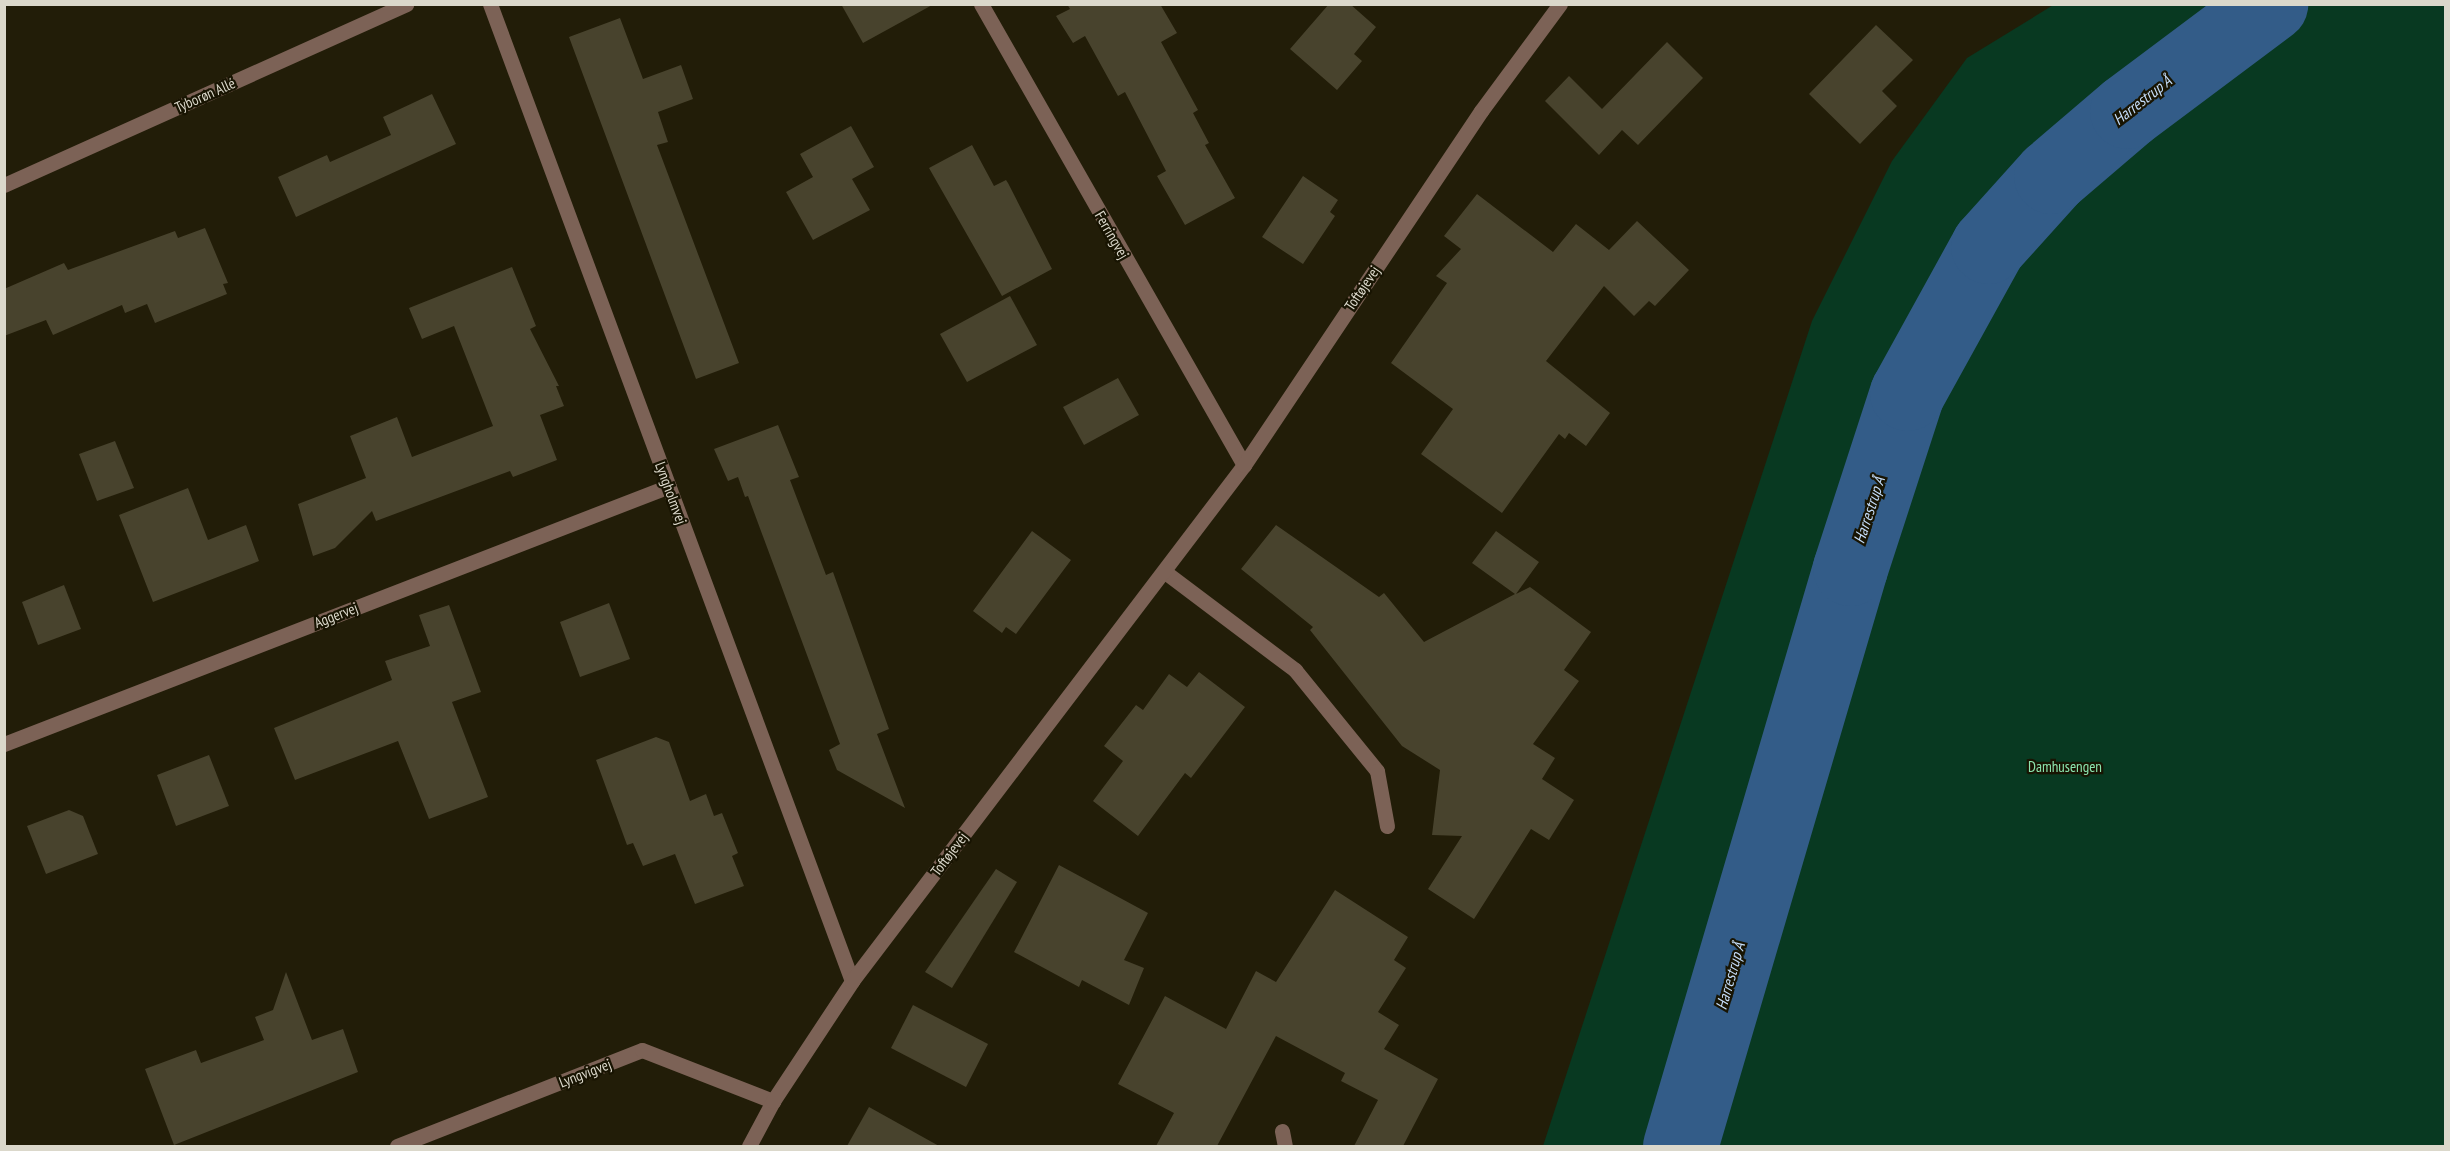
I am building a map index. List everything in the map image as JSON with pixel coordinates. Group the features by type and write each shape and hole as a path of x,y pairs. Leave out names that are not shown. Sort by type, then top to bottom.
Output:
{"street":[{"name":"Tyborøn Allé","path":"4,185 406,4"},
{"name":"Lyngholmvej","path":"490,4 852,981"},
{"name":"Ferringvej","path":"981,4 1244,465"},
{"name":"Toftøjevej","path":"748,1146 773,1101 852,981 1165,572 1244,465 1481,111 1560,4"},
{"name":"Aggervej","path":"4,744 669,486"},
{"path":"1165,572 1296,670 1377,771 1387,826"},
{"name":"Lyngvigvej","path":"397,1146 642,1050 773,1101"}],"green space":[{"name":"Damhusengen","path":"2055,4 2445,5 2445,1146 1543,1146 1812,321 1892,161 1967,58"}],"building":[{"path":"841,4 934,4 863,43"},
{"path":"1067,4 1160,4 1177,33 1161,42 1198,110 1193,113 1209,143 1205,145 1235,198 1185,225 1157,176 1166,171 1125,92 1118,96 1085,36 1073,43 1056,16 1070,9"},
{"path":"1329,4 1350,4 1376,27 1354,54 1362,61 1337,90 1290,49"},
{"path":"620,18 643,79 681,65 693,99 658,112 668,142 657,145 739,363 696,379 569,37"},
{"path":"1876,25 1913,60 1882,91 1897,106 1860,144 1809,94"},
{"path":"1667,42 1703,78 1638,145 1622,130 1599,155 1545,101 1569,76 1602,109"},
{"path":"432,94 456,144 296,217 278,177 327,155 330,162 391,135 383,117"},
{"path":"851,126 874,167 852,179 870,210 813,240 786,192 813,177 800,154"},
{"path":"972,145 994,186 1006,180 1008,183 1052,269 1002,296 929,168"},
{"path":"1303,176 1338,200 1330,212 1335,216 1303,264 1262,237"},
{"path":"1477,194 1553,252 1576,224 1609,250 1637,221 1689,270 1655,306 1649,301 1634,316 1604,286 1546,361 1610,413 1586,446 1569,433 1565,439 1559,434 1502,513 1421,454 1453,409 1391,363 1447,283 1436,276 1461,249 1444,236"},
{"path":"205,228 228,283 223,284 227,294 155,323 147,304 125,313 122,305 53,335 46,320 4,336 4,289 64,263 68,270 175,231 178,238"},
{"path":"512,267 536,326 530,329 559,386 556,386 564,406 540,415 557,460 513,477 510,471 376,521 372,511 335,548 313,556 298,504 366,478 350,436 397,417 412,457 493,426 454,326 422,339 409,308"},
{"path":"1010,296 1037,345 967,382 940,334"},
{"path":"1118,378 1139,415 1084,445 1063,407"},
{"path":"778,425 799,477 790,480 826,575 833,572 889,729 877,734 905,808 837,770 829,750 840,744 748,496 745,497 738,477 728,481 714,449"},
{"path":"115,441 134,488 97,501 79,454"},
{"path":"188,488 208,540 246,525 259,561 153,602 119,515"},
{"path":"1276,525 1379,597 1384,593 1424,642 1515,594 1472,563 1496,531 1539,562 1516,594 1530,587 1591,632 1564,670 1579,681 1533,744 1555,758 1542,779 1574,800 1549,840 1531,829 1474,919 1428,889 1462,836 1432,835 1440,770 1402,746 1310,630 1313,627 1241,569"},
{"path":"1032,531 1071,560 1016,634 1006,627 1002,633 973,611"},
{"path":"64,585 81,629 38,645 22,602"},
{"path":"609,603 630,659 580,677 560,622"},
{"path":"449,605 481,692 452,702 488,797 429,819 398,741 295,780 274,728 392,680 385,661 430,646 419,615"},
{"path":"1199,672 1245,707 1191,778 1185,773 1138,836 1093,801 1123,761 1104,746 1136,705 1143,710 1169,674 1187,687"},
{"path":"656,737 669,742 690,801 706,794 714,816 722,813 738,853 732,856 744,886 695,904 675,854 643,866 633,843 627,845 596,760"},
{"path":"209,755 229,806 176,826 157,775"},
{"path":"69,810 83,816 98,854 46,874 27,826"},
{"path":"1059,865 1148,913 1124,960 1144,968 1129,1005 1082,980 1079,987 1014,952"},
{"path":"996,869 1017,882 952,988 925,972"},
{"path":"1335,890 1408,937 1394,960 1406,968 1378,1012 1399,1025 1384,1049 1438,1079 1403,1146 1354,1146 1378,1100 1341,1081 1345,1073 1276,1036 1217,1146 1156,1146 1174,1113 1118,1084 1165,996 1226,1029 1256,971 1276,982"},
{"path":"286,972 312,1040 343,1029 358,1072 174,1145 145,1069 196,1050 201,1063 264,1040 255,1017 273,1010"},
{"path":"913,1005 988,1044 966,1087 891,1048"},
{"path":"869,1107 939,1146 847,1146"}],"waterway":[{"name":"Harrestrup Å","path":"1680,1146 1850,568 1907,393 1988,246 2051,176 2127,111 2270,4"}]}
